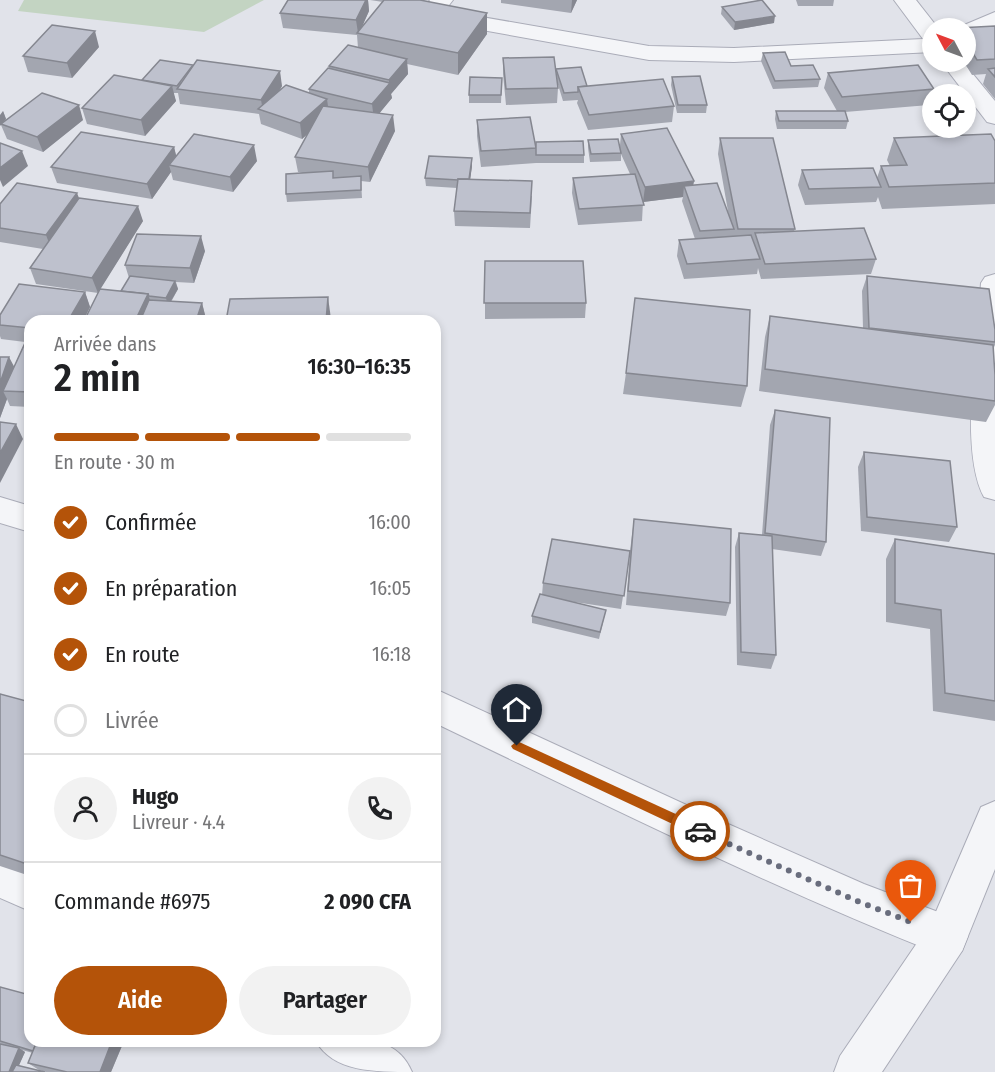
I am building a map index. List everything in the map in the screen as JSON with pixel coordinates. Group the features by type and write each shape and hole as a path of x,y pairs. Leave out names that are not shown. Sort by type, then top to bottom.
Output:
{"street":[{"path":"442,0 435,8 440,16 649,52 734,56 922,46"},
{"path":"905,0 922,22"},
{"path":"976,28 995,19"},
{"path":"960,72 995,117"},
{"path":"995,283 986,438 988,465 995,488"},
{"path":"0,510 24,517"},
{"path":"441,708 705,833 857,901 947,936"},
{"path":"856,1072 947,936 995,820"},
{"path":"0,878 24,888"},
{"path":"348,1047 390,1072"}],"green space":[{"path":"24,0 264,0 204,32 18,11"}],"building":[{"path":"288,0 366,0 356,20 280,13"},
{"path":"384,0 420,0 487,13 458,53 357,33"},
{"path":"762,0 775,16 735,22 722,7"},
{"path":"52,25 95,31 67,63 23,56"},
{"path":"995,26 995,59 976,58 976,27"},
{"path":"348,45 407,59 389,80 329,66"},
{"path":"785,52 791,66 813,65 820,79 775,81 763,53"},
{"path":"554,57 558,88 506,89 503,58"},
{"path":"160,60 193,65 177,86 142,80"},
{"path":"197,60 280,71 261,100 177,89"},
{"path":"918,65 931,84 922,84 922,90 842,97 828,73"},
{"path":"581,67 587,86 578,87 578,92 564,93 556,69"},
{"path":"328,68 390,83 372,104 309,89"},
{"path":"995,68 995,77 988,69"},
{"path":"114,75 172,86 141,120 82,108"},
{"path":"700,76 707,105 678,105 672,77"},
{"path":"470,77 502,78 501,95 469,95"},
{"path":"663,79 674,106 589,115 578,87"},
{"path":"286,85 327,99 300,123 258,109"},
{"path":"42,93 79,105 37,137 1,124"},
{"path":"323,106 393,115 368,167 295,157"},
{"path":"776,111 845,111 848,121 779,121"},
{"path":"530,117 536,148 481,151 477,120"},
{"path":"667,128 694,181 645,187 621,134"},
{"path":"81,132 174,147 147,184 51,167"},
{"path":"194,134 254,145 230,177 169,165"},
{"path":"991,134 995,141 995,183 889,187 881,166 907,165 894,138 976,138 976,135"},
{"path":"720,138 773,138 795,229 738,229"},
{"path":"618,139 621,153 591,154 588,140"},
{"path":"583,141 584,155 536,155 536,142"},
{"path":"0,143 22,151 0,168"},
{"path":"429,156 472,158 469,179 425,178"},
{"path":"873,168 881,187 809,189 802,170"},
{"path":"333,171 333,178 361,176 361,190 286,194 286,174"},
{"path":"635,174 644,205 579,209 573,178"},
{"path":"458,179 532,181 530,213 454,211"},
{"path":"17,183 77,193 46,235 0,228 0,204"},
{"path":"717,183 734,229 700,231 684,186"},
{"path":"79,198 138,206 92,278 30,268"},
{"path":"864,228 876,259 765,264 755,233"},
{"path":"137,234 201,236 190,268 125,265"},
{"path":"751,235 760,259 687,264 679,240"},
{"path":"485,261 583,261 586,303 484,303"},
{"path":"130,276 175,281 166,298 121,291"},
{"path":"867,276 989,289 995,342 869,328"},
{"path":"19,284 85,292 72,315 24,315 24,327 0,325 0,315"},
{"path":"100,289 148,294 138,315 87,315"},
{"path":"328,297 326,315 227,315 230,299"},
{"path":"635,298 750,310 747,386 626,373"},
{"path":"149,300 202,303 198,315 143,315"},
{"path":"770,316 993,345 995,401 765,369"},
{"path":"24,345 24,392 3,391"},
{"path":"0,357 9,357 0,383"},
{"path":"775,410 830,418 826,542 765,533"},
{"path":"0,422 16,424 0,453"},
{"path":"864,452 950,461 957,527 867,517"},
{"path":"634,519 731,529 730,603 628,591"},
{"path":"739,533 772,536 776,655 741,652"},
{"path":"552,539 630,551 624,596 543,583"},
{"path":"895,539 995,554 995,701 945,693 941,610 895,603"},
{"path":"540,594 606,610 600,632 532,616"},
{"path":"0,694 24,700 24,863 0,855"},
{"path":"0,987 24,993 24,1047 35,1047 33,1051 0,1041"},
{"path":"0,1044 19,1048 9,1072 0,1072"},
{"path":"35,1047 110,1047 100,1072 67,1072 28,1063"},
{"path":"16,1065 45,1072 12,1072"}],"way so far":[{"path":"700,831 857,901 911,922"}],"route":[{"path":"517,746 700,831"}]}
